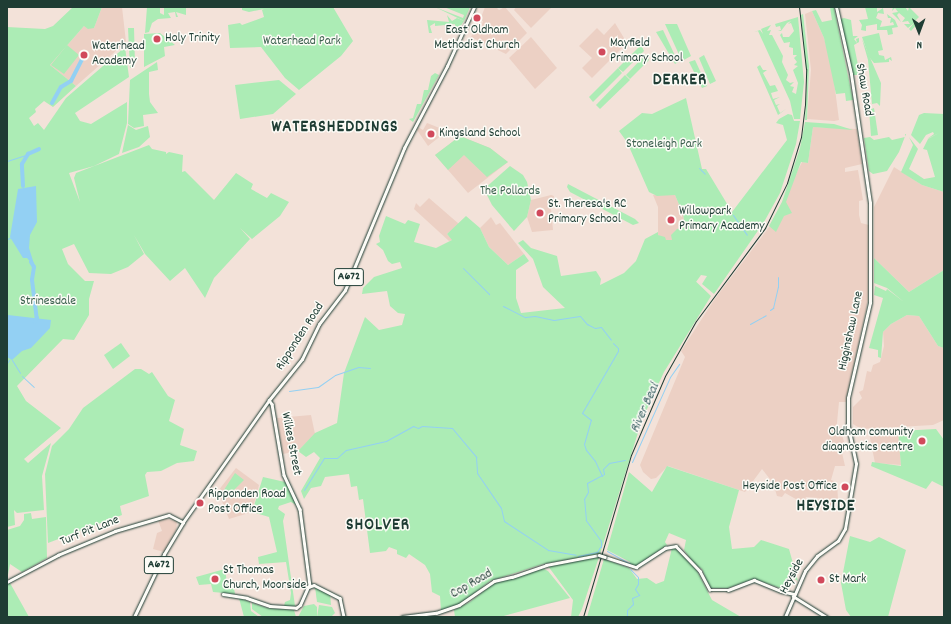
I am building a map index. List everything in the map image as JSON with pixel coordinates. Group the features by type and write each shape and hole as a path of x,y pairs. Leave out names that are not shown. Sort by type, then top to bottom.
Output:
{"main road":[{"name":"Ripponden Road","path":"134,617 164,554 183,522 268,400 302,359 319,324 344,290 404,148 448,64 474,7"}],"street":[{"name":"Shaw Road","path":"836,7 851,74 866,178"},
{"name":"Higginshaw Lane","path":"856,464 848,425 847,408 870,303 872,221 866,178"},
{"name":"Wilkes Street","path":"268,400 272,404 284,475 300,509 310,586"},
{"name":"Heyside","path":"785,617 794,595 814,558 838,542 843,533 856,464"},
{"name":"Turf Pit Lane","path":"7,582 58,555 116,531 169,515 183,522"},
{"name":"Cop Road","path":"402,617 452,608 470,600 494,581 573,559 599,555 636,567 665,548 676,546 700,572 710,590 728,590 754,580 794,595"},
{"path":"223,594 243,597 270,606 296,608 310,586 338,595 342,600 344,617"},
{"path":"794,595 827,617"}],"shaded area":[{"name":"Waterhead Academy","path":"102,7 122,7 126,42 76,86 50,65 84,26 94,28"},
{"path":"485,7 496,7 499,10 505,7 527,33 506,54 471,37 475,29 481,27 483,21 480,20"},
{"path":"516,7 552,7 531,28 514,10"},
{"path":"812,11 824,38 832,66 839,120 807,119 811,70 805,14"},
{"name":"Mayfield Primary School","path":"615,23 627,43 592,78 582,68 592,58 579,46 597,28 604,35"},
{"path":"531,37 557,68 535,89 509,58"},
{"name":"Kingsland School","path":"427,123 447,131 428,146 417,130 418,127 423,130"},
{"path":"813,127 857,129 862,164 845,168 845,172 858,170 863,200 859,201 859,215 861,223 869,225 868,300 846,402 839,402 836,433 842,435 844,442 840,444 845,466 835,466 831,480 837,482 838,500 835,510 819,498 806,497 803,503 785,493 782,497 777,496 773,483 762,469 745,492 668,466 656,478 651,479 643,472 640,465 685,357 681,351 714,300 770,226 802,162 808,163"},
{"path":"460,136 490,148 508,162 468,193 435,155"},
{"path":"894,167 922,185 944,192 944,270 909,292 874,258 874,207"},
{"name":"St. Theresa's RC Primary School","path":"551,195 554,196 551,209 553,230 532,232 527,217 531,200"},
{"name":"Willowpark Primary Academy","path":"653,195 675,195 683,214 685,228 672,240 666,240 658,235 658,207"},
{"path":"429,198 459,224 447,234 453,240 449,241 414,209 416,203 420,207"},
{"path":"491,217 496,225 500,223 524,254 508,265 489,247 480,228"},
{"path":"907,315 919,316 938,346 944,348 944,420 933,425 861,429 853,424 853,407 862,398 859,392 863,390 867,371 871,372 873,365 880,362 884,346 883,332 891,324"},
{"path":"311,415 315,434 298,451 283,454 277,418"},
{"path":"898,431 901,465 875,463 869,433"},
{"path":"236,468 259,485 252,512 229,519 218,491"},
{"path":"166,519 177,521 176,530 164,552 153,549 157,533 162,531 158,520"}],"green space":[{"name":"Strinesdale","path":"73,7 102,7 94,28 88,29 84,26 50,65 76,86 53,107 44,101 35,109 36,112 29,118 34,126 38,123 44,130 66,98 125,47 129,77 75,113 80,121 91,124 127,102 127,123 119,154 94,166 69,173 80,202 74,178 76,173 149,145 152,149 166,152 166,154 169,152 183,155 182,172 185,171 214,200 236,173 253,184 251,189 267,198 271,193 289,202 280,216 252,239 240,228 250,239 214,278 205,298 185,268 170,281 145,254 134,235 144,254 128,267 111,274 89,273 74,244 62,249 68,264 85,281 94,281 89,299 89,315 74,340 63,339 17,386 26,401 61,428 24,459 28,463 51,443 42,476 44,510 17,513 14,510 15,525 7,527 7,27 45,29 53,26"},
{"path":"147,7 160,7 160,13 164,15 164,8 186,7 186,15 176,12 178,17 176,17 175,12 168,13 171,18 158,19 152,23 149,32 145,33"},
{"name":"Waterhead Park","path":"242,7 333,7 353,41 341,56 299,90 285,78 261,47 230,48 228,25 240,23 242,25 264,17 262,10 264,9 249,12 242,10"},
{"path":"435,7 463,18 464,15 444,7 470,7 464,21"},
{"path":"830,7 834,8 853,100 846,101 845,93 836,94 824,38 812,11 816,10 822,22 832,20"},
{"path":"865,7 877,7 877,12 883,8 884,14 878,13 876,18 882,21 880,27 894,25 893,22 890,23 891,18 888,18 887,14 895,20 898,27 892,28 893,34 888,35 887,30 877,30 877,24 866,26 866,31 861,30 862,25 859,20 868,19"},
{"path":"893,7 905,7 908,11 909,7 919,17 915,21 918,23 911,31 909,29 914,23 908,28 904,24 910,24 908,21 902,22 905,18 899,13 897,15 901,22 892,13 898,12 895,8 892,11"},
{"path":"803,14 809,66 807,120 805,120 807,80 801,15"},
{"path":"447,15 452,21 457,18 464,21 456,33 454,32 455,24 435,26 435,23 430,26 432,33 429,33 427,20 449,22"},
{"path":"798,17 804,82 800,119 794,119 790,101 758,31 754,32 760,30 763,34 761,29 771,25 767,31 771,30 769,35 772,35 783,56 782,62 788,75 786,80 790,83 794,82 790,86 794,87 792,92 796,94 798,83 793,70 798,66 794,65 797,62 794,58 797,55 793,55 793,48 789,47 790,42 784,43 780,35 782,33 783,37 789,37 794,31 791,23 788,24 791,21 787,23 781,31 778,31 781,30 780,26 776,27 775,24"},
{"path":"844,18 851,20 853,36 858,36 854,39 857,43 856,39 859,38 859,42 854,45 859,70 864,70 857,75 853,75 840,19"},
{"path":"665,24 677,24 691,56 682,61"},
{"path":"128,28 134,28 135,65 130,68"},
{"path":"663,30 678,62 675,64 656,32"},
{"path":"160,33 175,45 164,47 165,56 144,67 144,34"},
{"path":"879,33 883,50 878,51 879,55 884,56 885,60 891,57 892,61 889,59 889,62 874,63 869,57 862,37"},
{"path":"862,39 881,83 880,106 877,103 872,104 868,60"},
{"path":"67,45 79,55 64,74 51,65"},
{"path":"641,45 644,51 623,72 618,68"},
{"path":"646,54 649,60 630,79 626,75"},
{"path":"704,55 716,81 710,84 699,58"},
{"path":"695,60 707,86 702,88 689,62"},
{"path":"157,62 158,70 149,72 149,94 150,102 158,113 143,115 144,126 134,128 128,124 130,80"},
{"path":"760,65 763,70 767,70 763,73 770,86 775,85 778,91 771,93 773,99 780,97 774,100 776,105 780,104 777,106 780,113 786,109 778,115 757,67"},
{"path":"618,68 622,73 593,102 589,97"},
{"path":"435,73 439,75 413,122 409,119 413,118 417,104 421,104 424,90 428,90 431,76"},
{"path":"625,75 630,80 600,109 596,105"},
{"path":"279,80 296,94 273,114 240,119 235,85"},
{"name":"Stoneleigh Park","path":"686,98 702,169 706,169 732,212 787,140 783,125 776,123 779,119 788,114 792,115 794,121 800,121 796,144 780,193 764,222 714,294 702,284 707,276 701,275 696,282 711,296 664,372 642,420 600,554 543,564 490,581 459,605 441,611 440,596 432,592 430,574 425,565 409,554 406,558 397,554 397,550 389,547 386,551 370,553 363,499 359,500 357,486 351,487 349,474 325,477 321,486 311,488 304,499 301,491 320,458 314,452 306,457 298,451 315,433 337,423 344,373 365,317 379,330 402,325 405,314 398,313 390,306 387,291 362,294 363,288 374,277 402,268 400,262 392,264 388,261 383,250 376,244 380,242 379,236 386,216 405,224 408,220 420,224 414,242 436,248 452,240 447,234 466,216 480,228 489,247 508,265 524,254 529,261 516,270 516,298 521,313 565,308 543,287 533,259 518,243 523,240 531,248 557,256 561,276 596,271 601,279 600,285 624,273 636,261 645,239 658,232 658,235 665,237 666,240 672,240 671,235 677,229 685,227 683,214 675,195 657,196 649,192 627,142 619,131 642,113 652,114"},
{"path":"874,108 878,135 871,136 869,110"},
{"path":"924,113 944,114 944,192 922,185 901,172 913,145 909,137 918,149 909,169 924,179 935,177 927,150 923,149 928,139 939,133 927,139 934,134 933,132 926,135 920,144 911,135 919,115"},
{"path":"805,122 834,124 853,130 813,127 808,163 801,162 786,202 792,213 784,216 776,232 769,226 782,202 800,148"},
{"path":"128,125 136,130 148,126 150,137 139,147 122,153"},
{"path":"460,136 490,148 508,162 487,177 464,155 448,170 435,155"},
{"path":"870,137 874,140 889,137 892,140 905,137 899,152 887,171 873,174 869,171 864,138"},
{"name":"The Pollards","path":"510,166 523,175 527,182 531,200 527,217 514,231 492,205 484,189"},
{"path":"568,184 635,219 639,223 633,225 570,192 567,187"},
{"path":"874,258 909,292 944,270 944,348 938,346 919,316 907,315 891,324 883,332 881,358 878,357 878,350 869,348 883,298 874,295 875,286 886,291 887,289 904,302 887,288 874,283"},
{"path":"121,343 130,356 113,369 104,355"},
{"path":"135,369 141,369 149,374 152,372 168,396 175,400 169,421 184,429 180,445 197,451 194,461 177,463 161,471 147,472 145,475 149,496 120,506 122,515 48,543 45,474 52,446 69,429 83,408"},
{"path":"936,429 944,440 944,487 932,481 926,489 871,466 872,462 901,466 898,431"},
{"path":"667,466 739,490 729,527 732,549 754,547 761,540 789,549 798,581 791,577 786,590 754,579 728,588 710,588 702,569 695,565 684,550 686,540 669,533 665,542 667,545 636,566 630,566 630,562 607,550 629,472 652,492"},
{"path":"235,473 244,480 227,497 222,493"},
{"path":"263,477 285,482 298,506 291,502 279,506 278,509 285,514 283,521 295,606 284,606 285,602 290,600 291,593 286,562 259,564 258,557 277,552 269,517 252,512"},
{"path":"31,513 32,519 46,517 47,558 22,572 10,564 7,580 7,530 20,526 24,520 24,514"},
{"path":"850,536 870,542 879,537 906,550 888,617 851,617 846,610 841,583"},
{"path":"672,548 678,550 697,571 712,600 741,617 587,617 604,559 629,568 637,579 647,578 656,584 664,581"},
{"path":"599,557 582,609 578,617 571,617 573,600 548,566"},
{"path":"542,568 548,571 570,598 500,617 455,617 454,610 470,602 494,583"},
{"path":"225,569 227,583 233,583 235,594 213,592 211,584 199,585 196,577"},
{"path":"10,583 29,617 7,617 7,584"},
{"path":"315,587 330,593 331,605 317,602"},
{"path":"239,598 250,602 251,611 259,617 244,617"},
{"path":"252,603 267,608 294,610 296,617 263,617 252,609"},
{"path":"314,604 317,607 317,617 298,617 304,606"},
{"path":"319,605 332,607 335,613 331,617 317,617"}],"water":[{"path":"36,186 37,222 30,235 29,248 35,267 27,258 23,258 10,237 18,189"},
{"path":"8,315 51,320 50,328 31,348 22,351 12,360 7,357"}],"waterway":[{"path":"52,103 61,87 71,81 84,55"},
{"path":"23,186 22,164 28,154 39,149"},
{"path":"7,161 28,154"},
{"name":"River Beal","path":"699,168 705,174"},
{"name":"River Beal","path":"733,215 747,235"},
{"path":"31,262 34,267 32,280 37,318 35,321"},
{"path":"463,268 489,294"},
{"name":"River Beal","path":"770,310 773,308 778,287 778,277"},
{"path":"503,306 525,317 535,316 554,320 580,316 587,324 595,328 601,327 611,340"},
{"name":"River Beal","path":"750,324 766,315"},
{"path":"602,476 595,461 586,450 584,444 591,420 582,413 618,351 618,348 613,343"},
{"path":"12,360 20,373"},
{"name":"River Beal","path":"632,462 670,377 679,364"},
{"path":"289,391 318,387 335,375 358,367 370,368"},
{"path":"22,376 34,387"},
{"path":"304,490 324,458 337,458 346,450 386,441 413,426 418,428 422,426 452,428 476,457 477,473 501,508 504,521 548,550 576,555"},
{"name":"River Beal","path":"601,547 601,541 586,520 584,499 588,492 587,483 604,474 603,469 609,463 625,460"},
{"path":"578,556 597,552 600,547"},
{"name":"River Beal","path":"607,551 630,564"},
{"name":"River Beal","path":"627,617 627,610 633,604 632,598 639,595 635,589 638,584 638,577 630,569"}],"tram line":[{"path":"583,617 631,455 665,376 696,321 765,228 787,183 801,137 805,105 806,69 799,7"}],"place":[{"name":"East Oldham Methodist Church","path":"477,18"},
{"name":"Holy Trinity","path":"157,39"},
{"name":"Mayfield Primary School","path":"602,52"},
{"name":"Waterhead Academy","path":"84,55"},
{"name":"Kingsland School","path":"431,134"},
{"name":"St. Theresa's RC Primary School","path":"540,213"},
{"name":"Willowpark Primary Academy","path":"671,220"},
{"name":"Oldham comunity diagnostics centre","path":"922,441"},
{"name":"Heyside Post Office","path":"845,487"},
{"name":"Ripponden Road Post Office","path":"200,503"},
{"name":"St Thomas Church, Moorside","path":"215,579"},
{"name":"St Mark","path":"821,580"}],"district":[{"name":"DERKER","path":"680,82"},
{"name":"WATERSHEDDINGS","path":"335,129"},
{"name":"HEYSIDE","path":"826,508"},
{"name":"SHOLVER","path":"378,527"}]}
